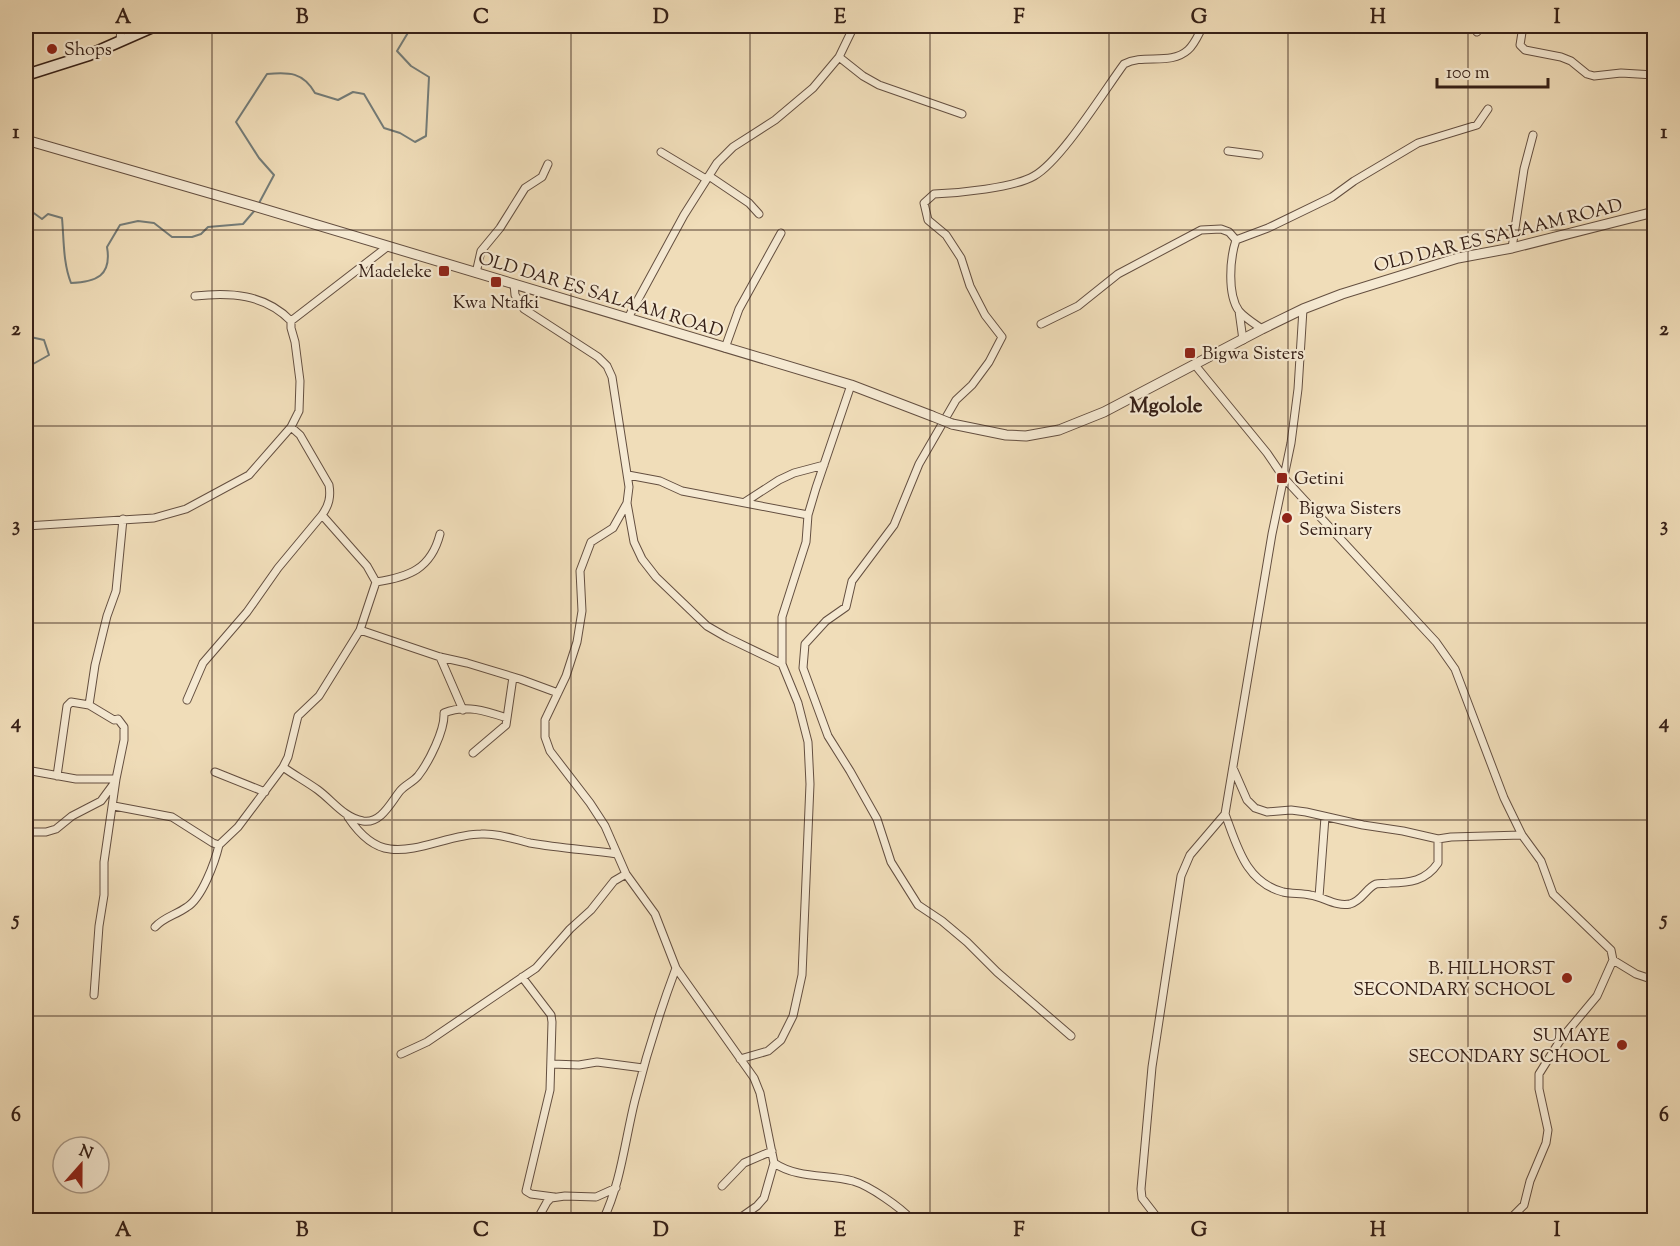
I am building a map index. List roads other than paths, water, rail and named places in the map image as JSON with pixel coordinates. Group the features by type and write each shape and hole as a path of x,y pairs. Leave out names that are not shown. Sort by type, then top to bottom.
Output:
{"main road":[{"path":"26,75 89,55 154,26"}],"street":[{"path":"120,42 121,26"},
{"path":"628,318 641,291 707,177 724,155 774,120 813,88 839,57 854,26"},
{"path":"1071,1036 997,972 967,942 918,904 891,862 878,819 828,736 803,668 805,644 826,621 846,607 852,580 894,525 918,464 956,400 972,385 989,362 1002,337 985,315 970,286 961,258 946,236 928,220 924,203 934,194 962,193 1019,182 1035,176 1059,154 1124,64 1133,59 1176,57 1190,49 1203,26"},
{"path":"1523,26 1520,45 1525,50 1561,57 1571,61 1587,74 1594,76 1621,73 1654,75"},
{"path":"839,57 863,76 879,85 962,114"},
{"path":"1236,240 1269,228 1332,197 1354,181 1418,143 1477,125 1488,109"},
{"path":"1512,248 1524,169 1533,135"},
{"name":"OLD DAR ES SALAAM ROAD","path":"26,140 851,385 952,424 1006,435 1026,436 1059,430 1104,412 1262,329 1303,309 1342,294 1458,258 1512,248 1654,212"},
{"path":"1228,151 1258,155"},
{"path":"661,152 749,203 759,214"},
{"path":"476,273 481,251 500,228 525,188 542,177 548,164"},
{"path":"1041,324 1078,306 1118,274 1201,230 1221,229 1230,232 1236,240 1231,276 1243,340"},
{"path":"725,348 739,309 781,233"},
{"path":"291,321 387,247"},
{"path":"514,284 515,295 524,309 598,357 607,366 612,377 628,475 627,503 634,542 642,560 656,577 707,626 782,664"},
{"path":"26,526 154,518 186,509 249,475 291,427 298,411 300,381 291,321 282,311 261,300 235,294 218,293 195,296"},
{"path":"1303,309 1298,389 1291,442 1272,534 1225,814 1240,854 1247,867 1257,878 1271,888 1319,897 1341,905 1349,904 1363,896 1375,885 1415,881 1427,875 1438,862 1438,840"},
{"path":"1239,311 1262,329"},
{"path":"1195,365 1267,453 1284,478 1436,642 1455,669 1504,798 1522,835 1541,861 1553,894 1611,950 1613,960 1597,996 1561,1039 1539,1074 1539,1089 1548,1130 1546,1143 1530,1181 1524,1205 1512,1217 1481,1221"},
{"path":"740,1059 768,1051 781,1040 797,1004 803,967 804,894 810,820 808,742 798,704 782,664 782,616 806,542 808,515 851,385"},
{"path":"187,700 203,663 247,612 278,568 328,506 331,494 329,485 300,435 291,427"},
{"path":"746,502 779,480 794,473 824,465"},
{"path":"628,475 660,481 682,491 808,515"},
{"path":"627,503 613,528 591,542 580,571 582,611 577,642 566,676 545,720 547,743 550,752 595,810 626,874 655,914 676,968 740,1059 758,1089 774,1163 764,1198 737,1221"},
{"path":"155,927 165,917 193,903 200,893 219,845 238,827 283,767 288,757 298,717 320,696 360,630 376,582 368,566 322,515"},
{"path":"90,705 95,665 106,616 116,591 123,519"},
{"path":"376,582 405,576 420,567 434,553 440,534"},
{"path":"360,630 558,693"},
{"path":"440,657 463,710"},
{"path":"473,753 506,725 513,677"},
{"path":"57,776 68,703 90,705 114,720 118,719 124,727 124,740 104,862 104,895 99,926 94,995"},
{"path":"283,767 318,790 347,814 368,821 373,820 391,806 401,790 418,777 441,734 445,724 444,713 455,708 463,710 470,708 507,718"},
{"path":"1233,768 1247,800 1255,808 1267,812 1291,810 1438,840 1451,837 1522,835"},
{"path":"26,770 82,779 116,779"},
{"path":"215,772 265,792"},
{"path":"26,832 46,832 56,829 72,816 101,801 116,779"},
{"path":"114,806 172,817 219,845"},
{"path":"347,814 361,835 389,849 481,834 507,836 530,843 617,854"},
{"path":"1159,1221 1142,1198 1140,1189 1152,1066 1181,876 1190,855 1225,814"},
{"path":"1319,897 1325,817"},
{"path":"401,1054 427,1042 536,968 570,929 591,910 614,881 626,874"},
{"path":"1613,960 1636,974 1654,980"},
{"path":"603,1221 616,1188 643,1068 660,1010 676,968"},
{"path":"522,977 552,1018 550,1090 526,1191 531,1194 554,1197 596,1197 616,1188"},
{"path":"552,1064 579,1065 597,1062 643,1068"},
{"path":"722,1186 744,1163 772,1151"},
{"path":"774,1163 804,1174 857,1183 890,1202 912,1221"},
{"path":"537,1221 547,1202 554,1197"}],"waterway":[{"path":"258,205 274,175 259,158 236,122 267,74 295,75 306,81 315,93 338,100 353,92 364,94 384,128 400,133 415,142 426,136 429,77 411,66 397,51 412,26"},
{"path":"26,214 31,211 42,219 48,214 62,218 65,259 71,283 88,281 100,276 107,265 107,247 120,225 138,221 154,223 172,237 192,237 201,234 208,227 243,224 255,210"},
{"path":"26,336 44,340 49,355 26,368"}],"place":[{"name":"Shops","path":"52,49"},
{"name":"Madeleke","path":"444,271"},
{"name":"Kwa Ntafki","path":"496,282"},
{"name":"Bigwa Sisters","path":"1190,353"},
{"name":"Getini","path":"1282,478"},
{"name":"Bigwa Sisters Seminary","path":"1287,518"},
{"name":"B. HILLHORST SECONDARY SCHOOL","path":"1567,978"},
{"name":"SUMAYE SECONDARY SCHOOL","path":"1622,1045"}],"district":[{"name":"Mgolole","path":"1166,405"}]}
